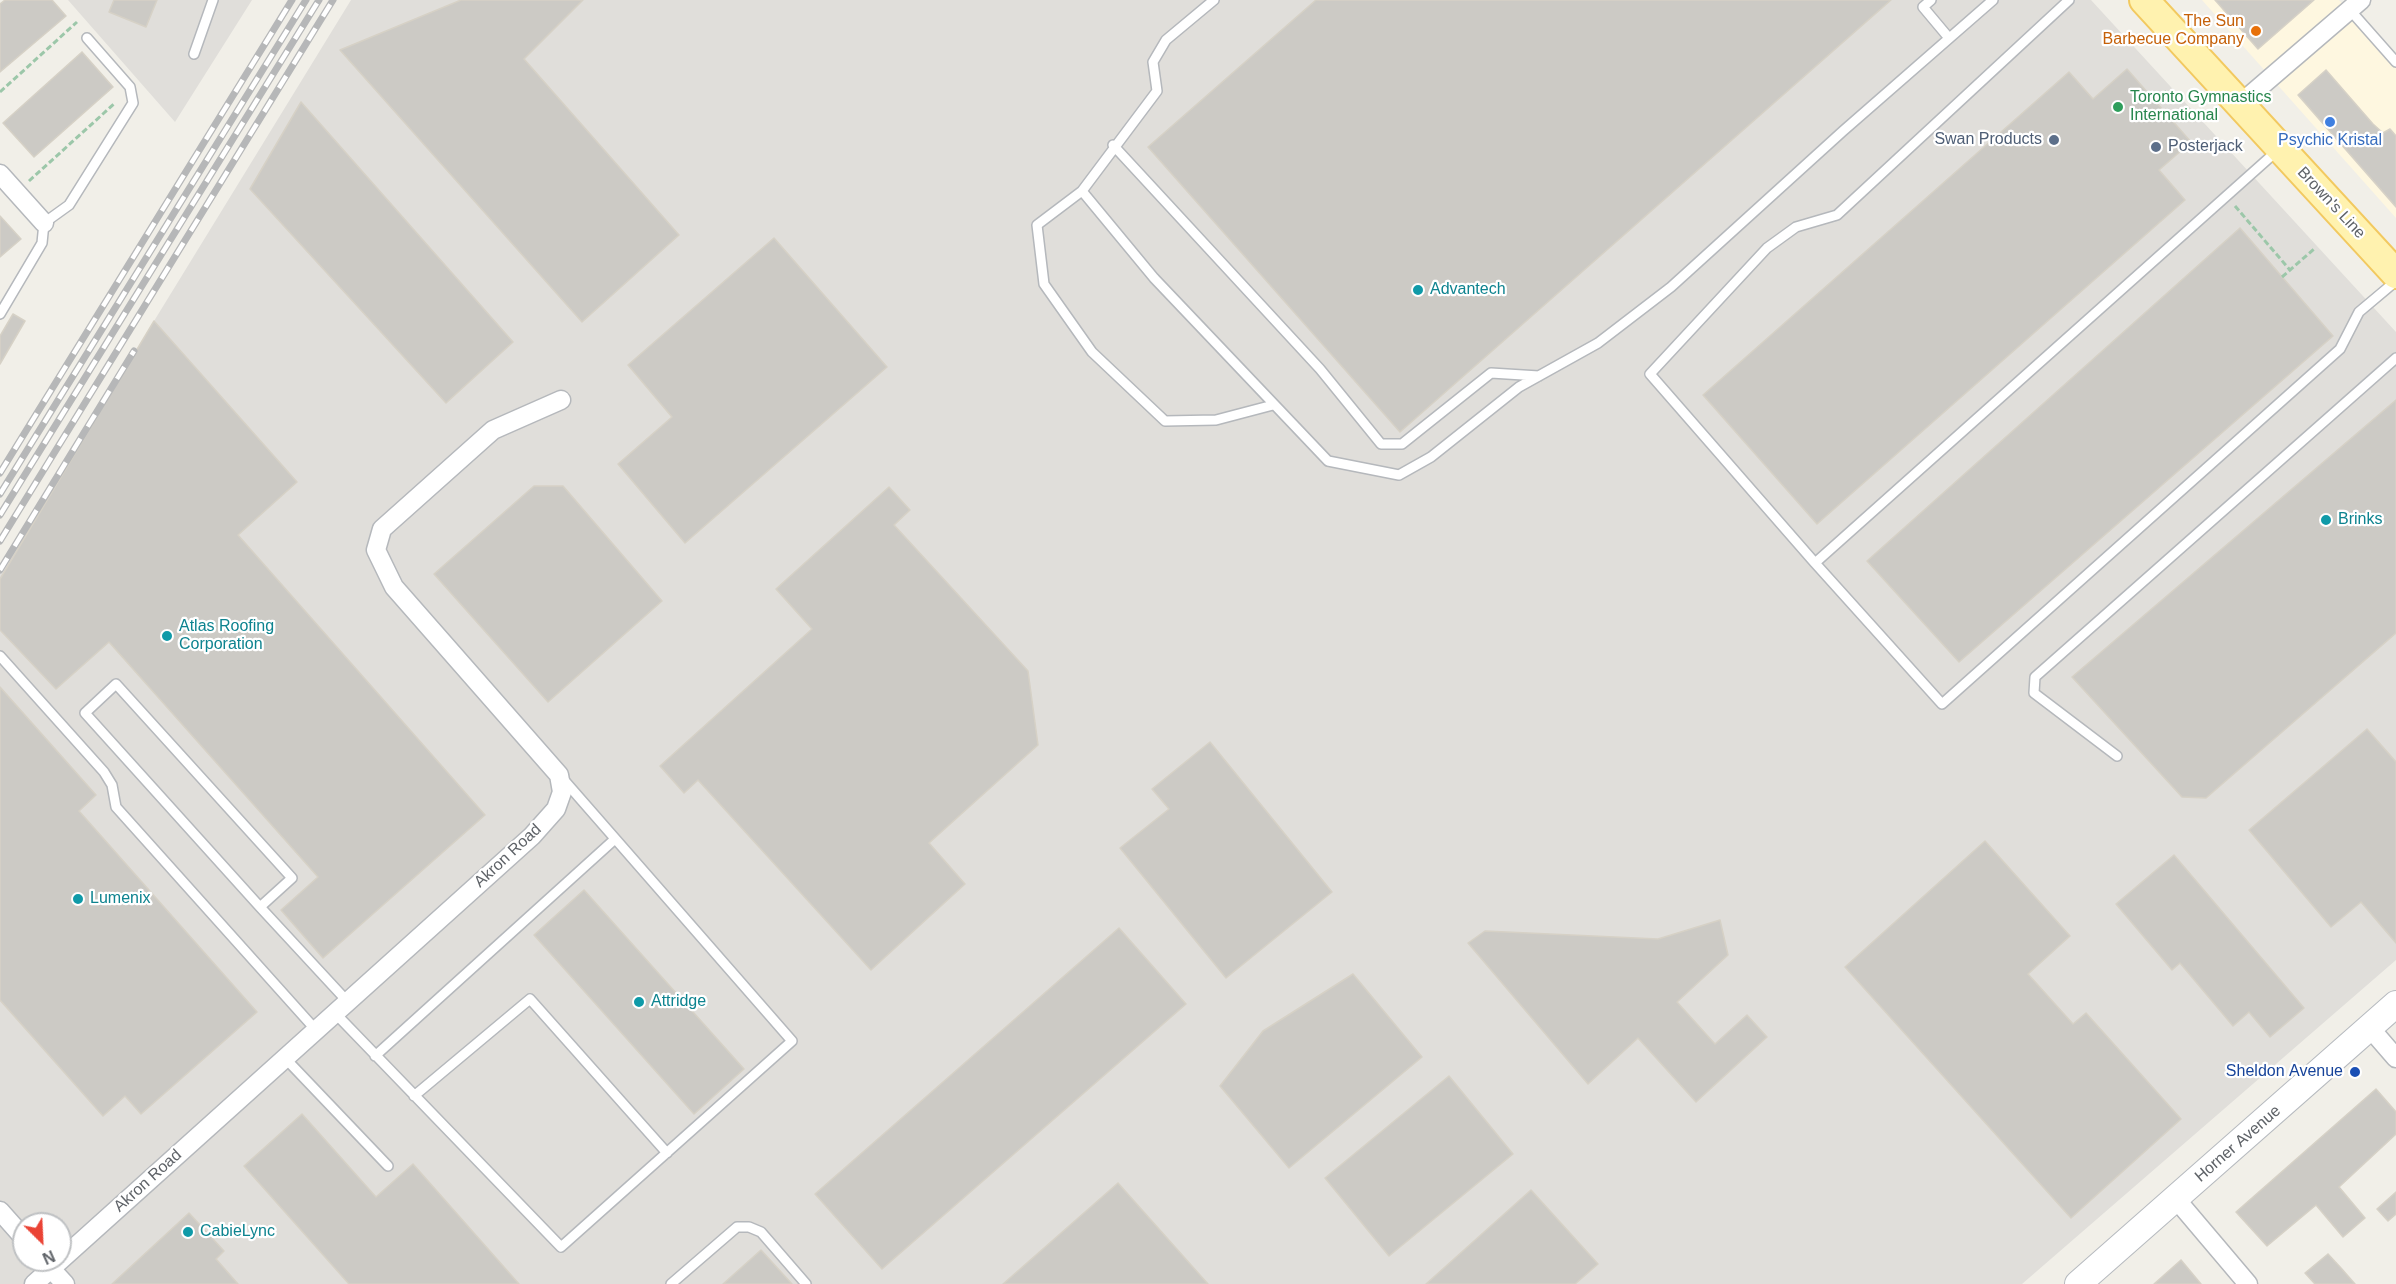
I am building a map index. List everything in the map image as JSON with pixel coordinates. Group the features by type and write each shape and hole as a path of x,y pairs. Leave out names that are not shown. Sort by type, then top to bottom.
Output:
{"main road":[{"name":"Brown's Line","path":"2144,0 2396,274"},
{"name":"Horner Avenue","path":"2078,1284 2396,1004"}],"street":[{"path":"2240,104 2356,5"},
{"path":"0,174 44,223"},
{"path":"559,775 394,587 376,550 382,529 494,430 561,400"},
{"name":"Akron Road","path":"72,1243 532,836 556,809 561,792 559,775"},
{"path":"2370,1028 2396,1058"},
{"path":"2176,1199 2248,1284"},
{"path":"0,1211 12,1224"},
{"path":"53,1272 64,1284"}],"lane":[{"path":"194,54 213,0"},
{"path":"1214,0 1166,40 1154,62 1157,91 1113,145 1082,191 1037,225 1044,284 1092,352 1165,421 1216,420 1274,405"},
{"path":"1931,0 1923,7 1949,38"},
{"path":"1082,191 1154,278 1328,460 1399,475 1431,457 1519,387 1598,344 1671,287 1993,0"},
{"path":"2069,0 1838,215 1796,227 1767,248 1650,374 1942,704 2340,349 2344,336 2359,312 2396,281"},
{"path":"2356,5 2396,62"},
{"path":"0,314 42,243 44,223 69,205 131,106 133,99 130,89 87,38"},
{"path":"1113,145 1320,369 1381,444 1402,444 1491,373 1539,376"},
{"path":"1815,563 2280,148"},
{"path":"2117,756 2034,693 2036,677 2396,358"},
{"path":"0,656 104,772 112,785 116,807 315,1029"},
{"path":"260,907 292,878 116,684 85,713 260,907 340,1007 375,1056 561,1247 792,1041 559,775"},
{"path":"375,1056 615,839"},
{"path":"414,1096 530,999 667,1153"},
{"path":"284,1057 388,1166"},
{"path":"671,1284 737,1227 749,1227 761,1232 806,1284"}],"path":[{"path":"0,92 77,22"},
{"path":"17,193 130,89"},
{"path":"2156,102 2168,90"},
{"path":"2227,197 2290,270"},
{"path":"2282,277 2314,249"}],"shaded area":[{"path":"68,0 252,0 175,122"},
{"path":"351,0 2091,0 2396,332 2396,960 2022,1284 0,1284 0,572"},
{"path":"2202,0 2339,0 2396,64 2396,218"}],"building":[{"path":"5,0 52,0 66,16 0,72 0,4"},
{"path":"114,0 157,0 146,27 109,12"},
{"path":"461,0 583,0 524,59 679,235 582,322 340,50"},
{"name":"Advantech","path":"1316,0 1891,0 1400,432 1148,147"},
{"path":"2215,0 2314,0 2258,49"},
{"path":"82,52 113,87 34,157 3,123"},
{"path":"2127,69 2191,142 2159,170 2185,200 1817,524 1703,395 2069,72 2093,99"},
{"path":"2326,70 2373,124 2383,133 2390,129 2396,136 2396,207 2298,95"},
{"path":"301,102 513,342 446,403 250,189"},
{"path":"0,216 21,239 0,257"},
{"path":"2240,228 2333,336 1959,662 1867,561"},
{"path":"774,238 887,367 685,543 618,464 672,417 628,365"},
{"path":"13,314 25,321 0,364 0,336"},
{"name":"Atlas Roofing Corporation","path":"154,321 297,482 238,535 485,815 323,958 281,910 318,877 109,642 56,689 0,630 0,579"},
{"name":"Brinks","path":"2396,400 2396,633 2206,798 2182,797 2072,677"},
{"path":"534,486 563,486 662,601 548,702 434,574"},
{"path":"889,487 910,510 894,525 1028,671 1038,745 929,843 965,884 871,970 698,780 684,793 660,766 812,629 776,589"},
{"name":"Lumenix","path":"0,687 96,795 79,811 257,1012 141,1114 125,1096 103,1116 0,1000"},
{"path":"2367,729 2396,762 2396,943 2361,902 2331,927 2249,830"},
{"path":"1210,742 1332,892 1226,978 1120,848 1169,809 1152,789"},
{"path":"1985,841 2070,936 2028,974 2073,1024 2086,1013 2181,1119 2071,1218 1845,967"},
{"path":"2174,855 2304,1008 2270,1037 2249,1012 2233,1026 2180,963 2172,970 2116,904"},
{"name":"Attridge","path":"584,890 744,1069 694,1114 534,935"},
{"path":"1720,920 1728,955 1677,1002 1715,1044 1747,1015 1767,1037 1696,1102 1638,1038 1588,1084 1468,943 1485,931 1658,939"},
{"path":"1119,928 1186,1004 882,1269 815,1194"},
{"path":"1353,974 1422,1057 1289,1168 1220,1086 1263,1031"},
{"path":"1449,1076 1513,1154 1389,1256 1325,1178"},
{"path":"2376,1089 2396,1112 2396,1134 2339,1187 2365,1218 2343,1237 2316,1205 2267,1246 2236,1212"},
{"path":"302,1114 376,1197 413,1164 519,1284 349,1284 244,1166"},
{"path":"1118,1183 1208,1284 1003,1284"},
{"path":"1531,1190 1598,1264 1575,1284 1426,1284"},
{"path":"2396,1192 2396,1214 2388,1221 2377,1209"},
{"name":"CabieLync","path":"189,1213 224,1251 216,1259 238,1284 112,1284"},
{"path":"761,1250 792,1284 723,1284"},
{"path":"2328,1254 2355,1284 2315,1284 2305,1273"},
{"path":"2181,1260 2201,1284 2154,1284"}],"railway":[{"path":"0,473 292,0"},
{"path":"0,494 306,0"},
{"path":"0,515 319,0"},
{"path":"0,541 333,0"},
{"path":"0,570 134,351"}],"place":[{"name":"The Sun Barbecue Company","path":"2256,31"},
{"name":"Toronto Gymnastics International","path":"2118,107"},
{"name":"Psychic Kristal","path":"2330,122"},
{"name":"Swan Products","path":"2054,140"},
{"name":"Posterjack","path":"2156,147"},
{"name":"Advantech","path":"1418,290"},
{"name":"Brinks","path":"2326,520"},
{"name":"Atlas Roofing Corporation","path":"167,636"},
{"name":"Lumenix","path":"78,899"},
{"name":"Attridge","path":"639,1002"},
{"name":"Sheldon Avenue","path":"2355,1072"},
{"name":"CabieLync","path":"188,1232"}]}
